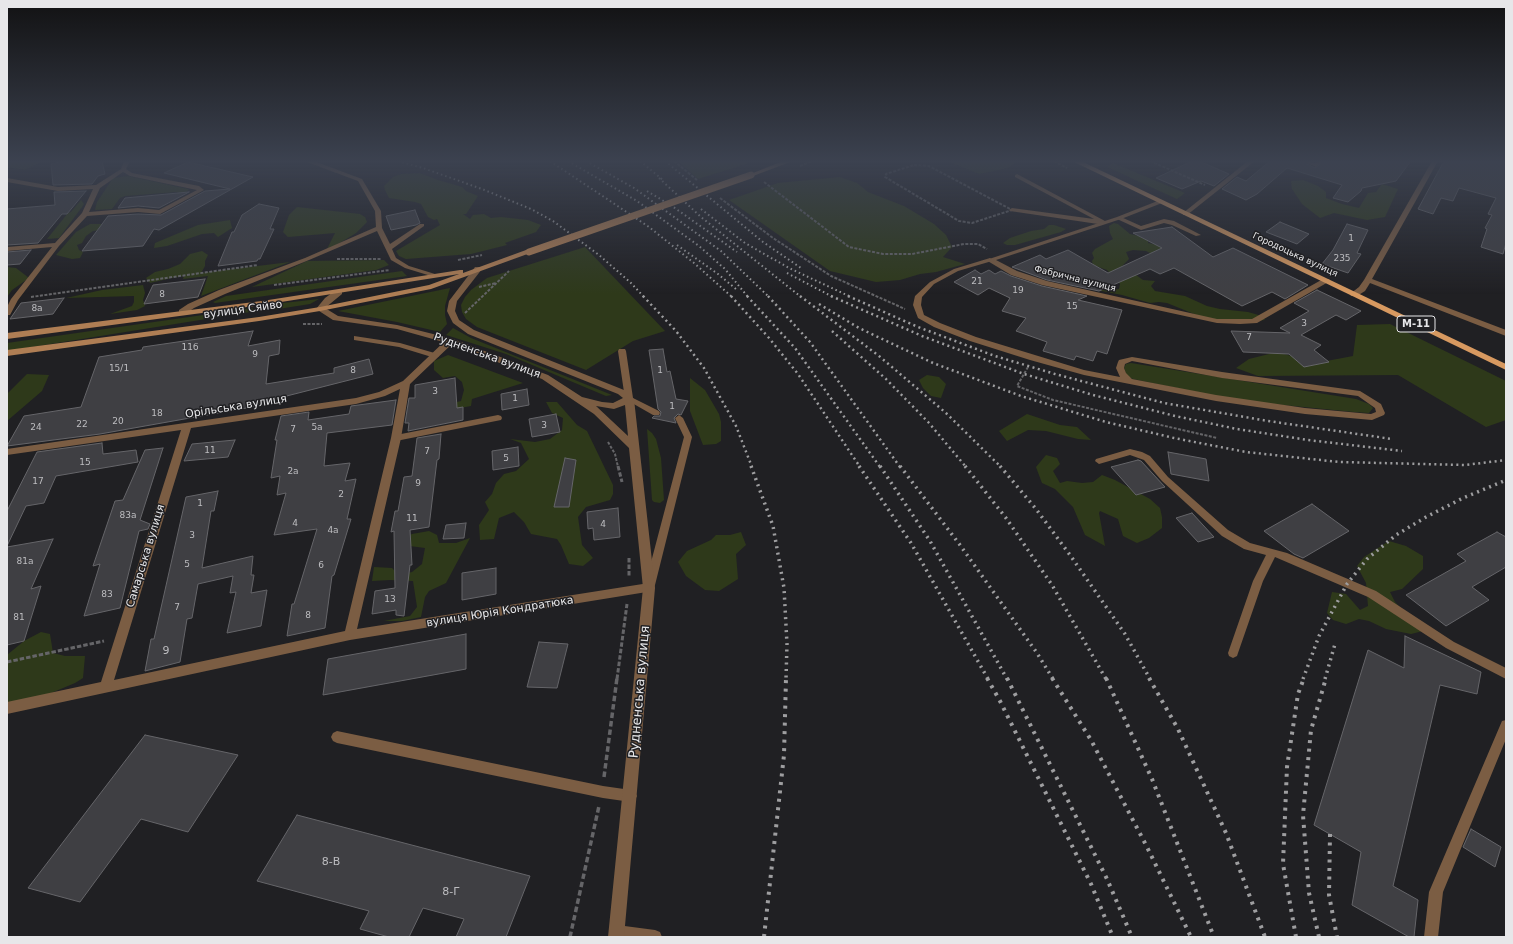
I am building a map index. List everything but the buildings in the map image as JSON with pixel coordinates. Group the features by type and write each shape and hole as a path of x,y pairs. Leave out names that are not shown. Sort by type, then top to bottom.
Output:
{"main road":[{"name":"вулиця Сяйво","path":"7,353 259,319 320,309 431,287 478,269 664,205"},
{"name":"Городоцька вулиця","path":"1166,205 1506,367"},
{"name":"вулиця Сяйво","path":"7,336 182,312 262,303 478,269"},
{"path":"259,319 262,303"}],"street":[{"path":"990,260 1119,218 1152,205"},
{"path":"1185,214 1197,205"},
{"path":"1354,294 1362,289 1368,280 1410,205"},
{"name":"Фабрична вулиця","path":"990,260 1014,273 1045,283 1217,321 1254,321 1326,281"},
{"name":"Рудненська вулиця","path":"478,269 453,301 451,311 456,321 471,332 621,392 629,399 649,588 631,796 617,934"},
{"path":"1368,280 1506,333"},
{"path":"320,309 328,300 339,292"},
{"name":"Рудненська вулиця","path":"320,309 336,318 397,327 450,341 545,377 597,412 633,446"},
{"name":"Орільська вулиця","path":"7,452 356,401 382,394 406,383 450,341"},
{"path":"350,635 396,438 406,383"},
{"path":"578,398 614,406 629,399"},
{"name":"Самарська вулиця","path":"106,686 187,426"},
{"name":"вулиця Юрія Кондратюка","path":"7,708 350,635 649,588"}],"lane":[{"path":"7,313 15,299 56,245 85,214 89,205"},
{"path":"85,214 138,210 160,212 173,205"},
{"path":"375,205 378,211 379,228 392,259 407,267 433,275"},
{"path":"1071,205 1103,222"},
{"path":"1012,210 1103,222"},
{"path":"1119,218 1141,228 1164,222 1174,223 1198,235"},
{"path":"388,248 422,225"},
{"path":"182,312 191,306 222,292 307,259 379,228"},
{"path":"7,250 56,245"},
{"path":"990,260 956,270 932,283 919,296 917,305 921,316 936,325 973,339 1038,360 1084,372 1216,398 1305,411 1372,417 1381,413 1378,406 1360,394 1132,359 1122,362 1120,368 1122,374 1129,380"},
{"path":"357,338 400,345 435,356"},
{"path":"622,351 629,399 656,413"},
{"path":"396,438 498,418"},
{"path":"649,588 688,437 679,418"},
{"path":"1100,461 1130,452 1139,454 1146,458 1165,479 1225,533 1247,546 1284,556 1372,594 1450,645 1506,674"},
{"path":"1233,653 1258,581 1272,553"},
{"path":"1431,937 1436,892 1506,725"},
{"path":"337,737 602,792 631,796"},
{"path":"617,934 655,937"}],"path":[{"path":"729,205 773,238 831,276 921,316"},
{"path":"795,205 849,247 883,254 912,254 958,245 978,244 1000,257"},
{"path":"931,205 965,223 972,223 1012,210"},
{"path":"1003,205 1012,210"},
{"path":"451,261 486,254"},
{"path":"307,259 392,259"},
{"path":"15,299 262,264"},
{"path":"462,316 514,267"},
{"path":"268,286 391,270"},
{"path":"477,287 497,283"},
{"path":"1030,363 1018,386 1053,400 1217,438"},
{"path":"7,662 121,637"}],"green space":[{"path":"77,205 83,205 59,238 47,239 68,213 71,212"},
{"path":"96,205 115,205 112,209 95,210"},
{"path":"422,205 472,205 466,214 463,214 470,219 473,215 484,214 491,218 501,217 528,220 541,225 536,232 505,243 507,245 471,254 406,259 399,256 396,251 440,225 437,219 434,220 428,217"},
{"path":"736,205 902,205 934,224 946,235 952,247 943,257 965,264 900,280 876,282 830,271"},
{"path":"1303,205 1346,205 1359,208 1361,205 1391,205 1385,217 1367,220 1334,213 1320,218"},
{"path":"297,207 360,214 365,217 367,222 356,233 330,249 327,249 335,233 288,237 283,232 289,215"},
{"path":"230,220 232,228 218,237 214,233 202,234 167,246 154,248 155,243 198,225"},
{"path":"1114,223 1118,224 1130,234 1148,238 1148,243 1171,248 1163,259 1146,251 1133,250 1126,252 1129,259 1120,268 1132,272 1143,280 1155,281 1151,286 1155,291 1185,296 1207,306 1220,309 1248,312 1262,316 1265,320 1246,322 1224,321 1199,316 1167,303 1150,303 1122,295 1087,288 1097,286 1109,290 1119,289 1120,284 1107,270 1093,265 1092,261 1094,258 1092,253 1095,249 1113,239 1109,226"},
{"path":"90,224 113,224 106,229 93,231 86,236 82,243 77,245 79,250 83,252 80,258 72,259 56,255 76,232"},
{"path":"1049,225 1066,229 1061,232 1015,245 1007,245 1003,243 1010,238 1031,231 1044,229"},
{"path":"585,247 665,331 633,341 586,370 477,327 466,319 462,312 461,305 465,297 471,290 487,278"},
{"path":"202,251 208,255 201,273 290,262 201,296 208,276 183,279 184,276 150,283 146,278 155,272 180,264 190,254"},
{"path":"384,260 389,265 376,270 252,287 307,261"},
{"path":"7,267 16,268 29,278 12,290 7,297"},
{"path":"402,271 407,276 215,303 213,302 226,296"},
{"path":"143,285 145,293 143,300 145,306 137,310 110,314 132,306 134,296 66,298 102,290"},
{"path":"450,288 445,306 447,324 440,332 338,311"},
{"path":"319,299 310,304 272,310 274,304"},
{"path":"252,308 255,310 7,351 7,343"},
{"path":"1390,324 1506,381 1506,420 1486,427 1398,375 1258,376 1236,368 1249,359 1277,352 1316,363 1353,356 1357,325"},
{"path":"453,328 471,338 612,395 606,396 506,354 446,335"},
{"path":"448,355 523,383 472,399 471,406 433,413 415,412 461,401 464,390 462,382 455,376 443,378 434,370 434,361"},
{"path":"1131,363 1356,399 1369,404 1373,408 1369,413 1354,412 1263,403 1216,396 1133,379 1127,376 1124,368 1126,364"},
{"path":"27,374 49,375 42,391 7,421 7,394"},
{"path":"927,375 939,377 946,384 941,398 931,396 923,388 919,380"},
{"path":"690,378 705,390 719,414 721,422 721,441 716,444 703,445 690,411"},
{"path":"546,402 557,402 577,425 587,431 613,485 613,494 610,500 586,507 578,517 582,545 593,558 583,566 569,564 557,539 531,534 524,522 514,512 499,518 494,539 480,540 479,525 489,510 485,502 492,494 496,483 504,474 516,471 529,459 521,443 510,439 535,442 550,439 562,430 563,418 552,413"},
{"path":"1027,414 1060,425 1077,427 1091,440 1078,439 1046,431 1028,430 1007,441 999,431"},
{"path":"647,429 656,439 661,458 664,500 660,503 652,500"},
{"path":"1046,455 1057,458 1060,464 1053,471 1060,483 1067,481 1082,483 1093,482 1102,475 1115,480 1150,499 1160,508 1162,528 1149,538 1137,543 1123,536 1118,519 1100,511 1099,513 1105,546 1085,535 1073,507 1055,489 1042,483 1036,467"},
{"path":"429,531 437,535 439,543 456,543 470,538 446,583 429,591 425,597 421,617 402,621 384,621 410,616 417,607 413,581 372,581 374,567 392,568 399,575 412,572 422,564 425,548 402,545 397,540 412,534"},
{"path":"741,532 746,545 736,554 738,579 719,591 705,590 686,576 678,562 687,551 711,540 716,535 730,535"},
{"path":"1389,541 1406,546 1423,556 1423,569 1402,589 1390,592 1395,602 1423,631 1411,634 1386,629 1369,621 1359,619 1346,624 1333,620 1327,613 1332,592 1346,594 1360,610 1368,606 1366,583 1357,566 1364,557"},
{"path":"41,632 50,634 53,653 65,656 85,656 83,678 75,683 32,701 7,705 7,655 24,641"}],"railway":[{"path":"521,205 553,221 599,255 631,283 644,297"},
{"path":"616,205 649,227 694,263 732,297"},
{"path":"643,205 699,246 725,269 748,297"},
{"path":"658,205 721,251 768,296"},
{"path":"670,205 737,252"},
{"path":"688,205 801,297"},
{"path":"718,205 763,242 801,268"},
{"path":"701,209 745,243 789,268 851,297"},
{"path":"677,245 718,274 736,289"},
{"path":"787,273 832,296"},
{"path":"643,296 676,331 704,368 736,426 752,467"},
{"path":"747,296 795,348 880,467"},
{"path":"768,296 810,342 900,467"},
{"path":"800,296 879,356 946,413 1000,466"},
{"path":"832,296 922,336 1024,374 1093,395 1175,416 1237,429 1308,440 1402,451"},
{"path":"848,296 918,327 995,356 1055,374 1164,403 1268,421 1392,439"},
{"path":"732,297 769,338 798,374 860,467"},
{"path":"819,304 859,328 933,363 1021,396 1106,422 1174,438 1246,452 1339,462 1465,465 1506,460"},
{"path":"832,331 886,379 929,423 966,467"},
{"path":"751,466 773,526 784,588 787,644 786,679"},
{"path":"859,466 911,543 988,679"},
{"path":"880,466 930,541 1007,679"},
{"path":"900,466 960,545 1037,653 1053,679"},
{"path":"965,466 1006,518 1052,585 1106,679"},
{"path":"1000,466 1036,509 1070,555 1125,634 1150,679"},
{"path":"1303,679 1319,636 1347,584 1367,559 1396,535 1426,517 1463,498 1506,480"},
{"path":"1325,679 1335,644"},
{"path":"764,937 784,755 786,678"},
{"path":"987,678 1000,701 1091,884 1113,937"},
{"path":"1007,678 1107,879 1132,937"},
{"path":"1052,678 1091,740 1147,847 1191,937"},
{"path":"1106,678 1152,779 1214,937"},
{"path":"1149,678 1178,729 1226,833 1265,937"},
{"path":"1296,937 1283,864 1287,767 1298,694 1304,678"},
{"path":"1319,937 1309,893 1303,815 1311,730 1326,678"},
{"path":"1330,834 1329,895 1337,937"}]}
